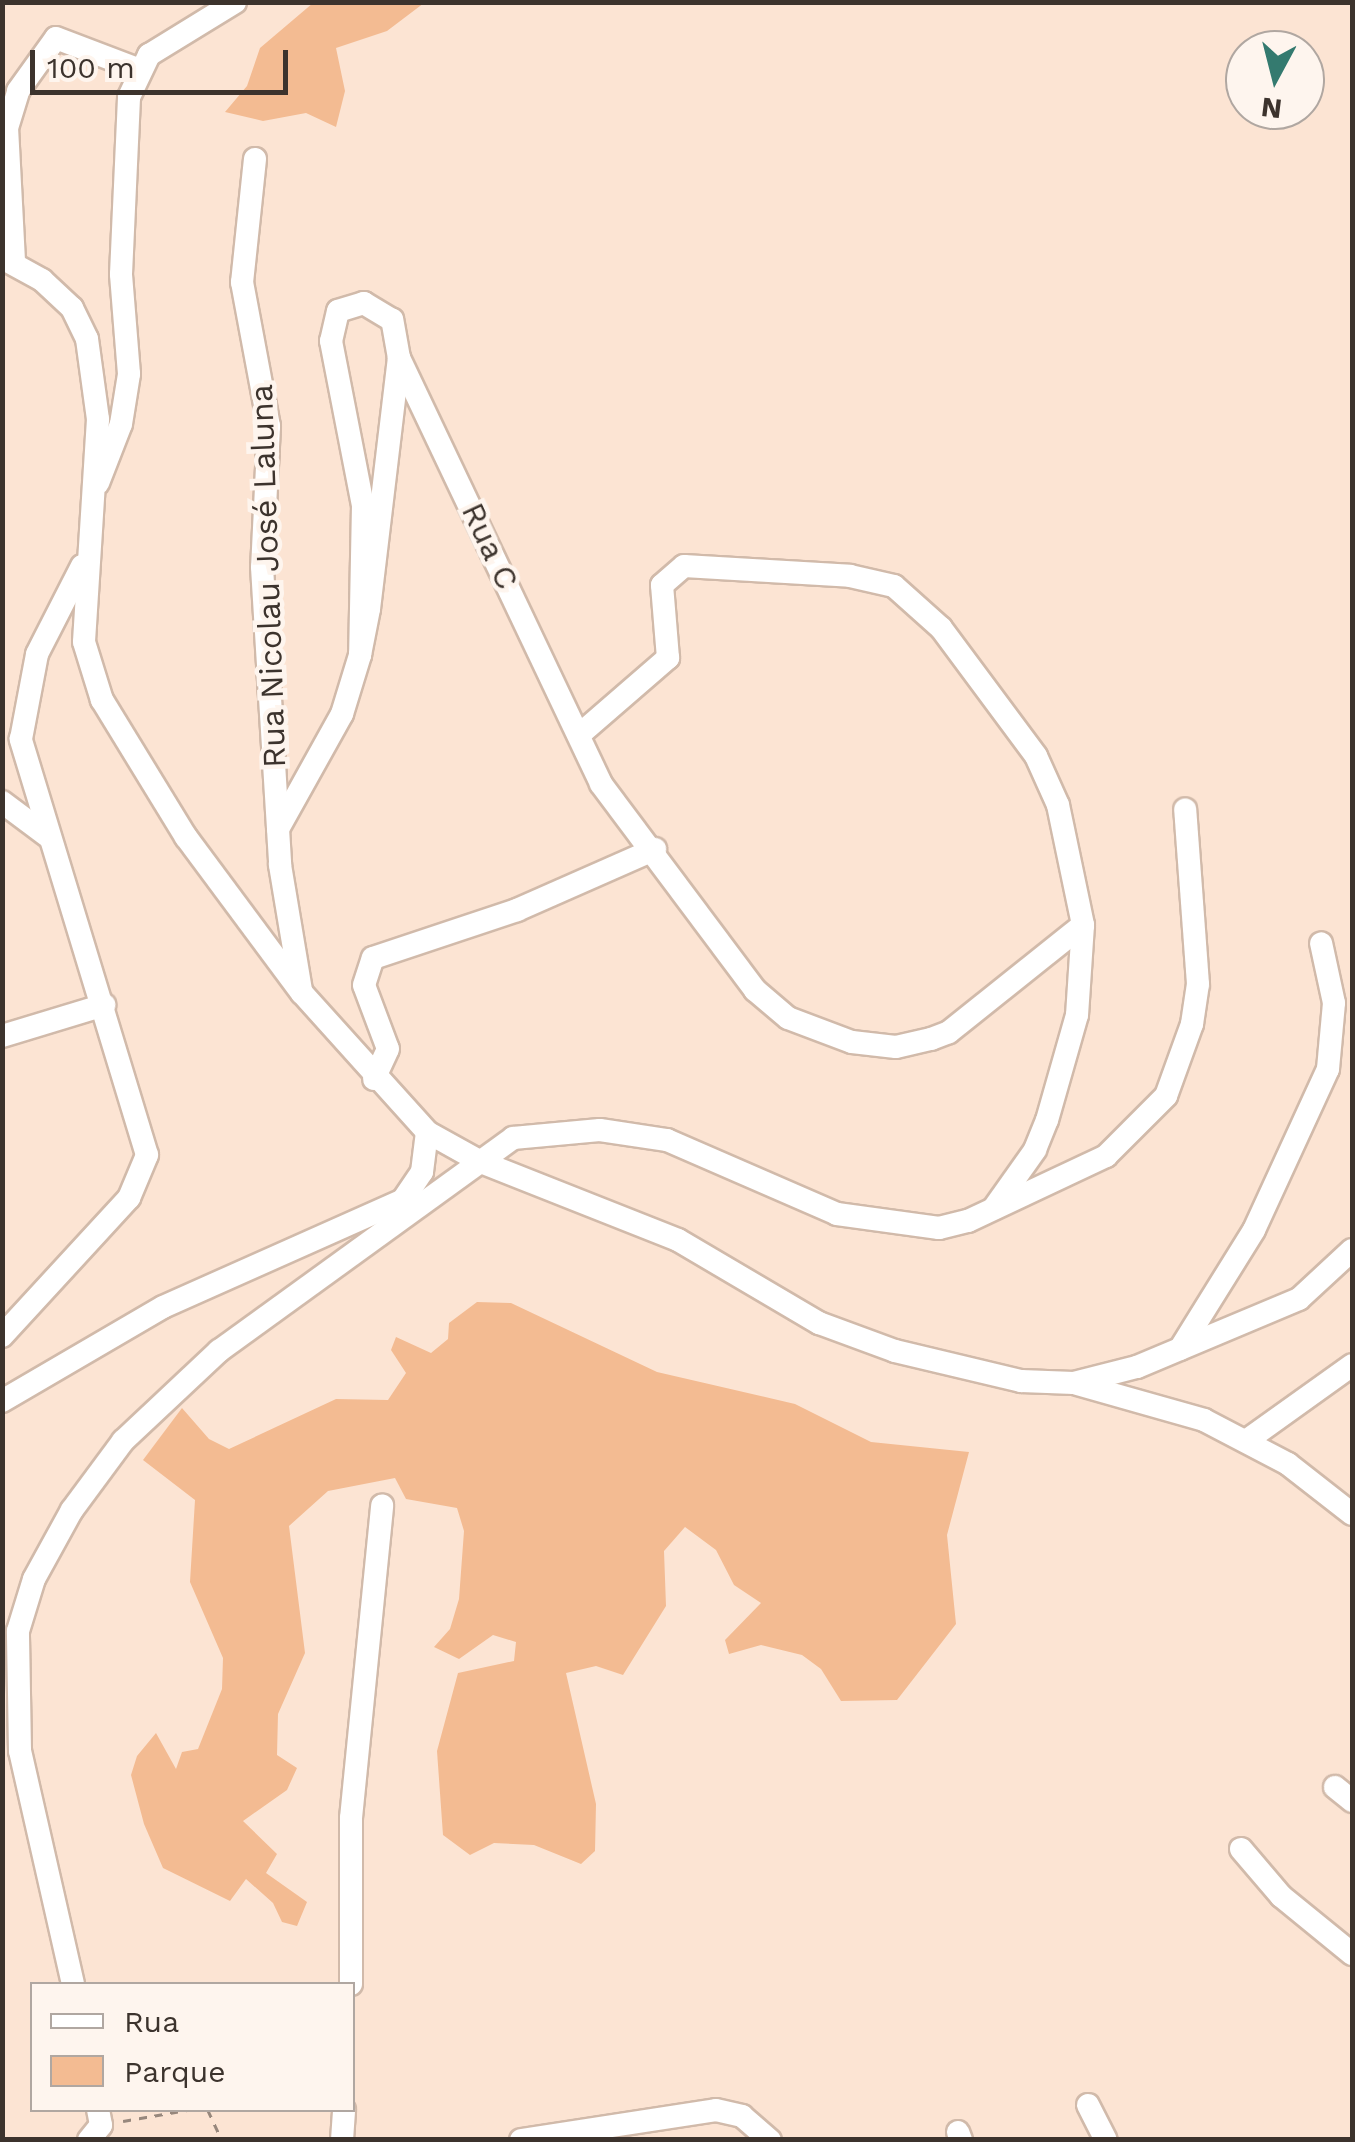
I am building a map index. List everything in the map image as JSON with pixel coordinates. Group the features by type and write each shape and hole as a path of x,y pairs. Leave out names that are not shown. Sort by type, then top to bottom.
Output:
{"street":[{"path":"89,505 116,439 129,374 122,274 123,130 140,70 149,55 235,2"},
{"path":"140,70 65,38 48,48 10,86 8,259 72,308 87,339 98,418 84,562 84,642 102,700 186,836 302,993 374,1079 427,1132 481,1162 678,1240 834,1329 969,1371 1074,1382 1204,1420 1324,1488 1352,1514"},
{"name":"Rua Nicolau José Laluna","path":"256,159 242,282 269,426 262,567 278,829 302,993"},
{"name":"Rua C","path":"360,655 363,506 331,341 338,311 364,303 392,320 400,358 601,784 655,850 755,990 788,1018 852,1042 896,1047 950,1032 1083,925"},
{"path":"278,829 333,736 360,655 400,358"},
{"path":"2,1336 130,1198 147,1156 52,839 24,764 26,690 50,624 84,562"},
{"path":"580,735 668,658 662,585 684,566 850,576 894,586 941,628 1036,756 1058,805 1083,925 1077,1016 1048,1120 1035,1150 992,1211"},
{"path":"2,802 52,839"},
{"path":"73,1982 20,1751 15,1698 18,1630 34,1579 72,1510 113,1455 184,1378 513,1138 600,1130 667,1140 860,1221 939,1228 992,1211 1106,1156 1166,1096 1192,1024 1198,984 1185,808"},
{"path":"374,1079 388,1049 364,985 373,958 500,917 655,850"},
{"path":"1180,1349 1254,1230 1328,1070 1334,1003 1321,943"},
{"path":"2,1036 104,1005"},
{"path":"2,1400 162,1307 403,1200 422,1172 427,1132"},
{"path":"1074,1382 1180,1349 1299,1299 1352,1250"},
{"path":"1246,1441 1352,1365"},
{"path":"351,1982 352,1818 382,1506"},
{"path":"1241,1850 1281,1896 1352,1954"},
{"path":"1088,2105 1106,2140"},
{"path":"521,2140 640,2129 730,2111 770,2140"},
{"path":"342,2140 344,2112"}],"path":[{"path":"98,2128 177,2112"},
{"path":"209,2112 222,2140"}],"green space":[{"path":"313,3 424,3 387,31 336,48 345,91 336,127 306,113 263,121 225,112 247,86 260,48"},
{"path":"477,1302 511,1303 657,1372 795,1404 871,1442 969,1452 947,1535 956,1624 897,1700 841,1701 821,1669 802,1655 761,1645 729,1654 725,1640 761,1603 734,1585 716,1550 685,1527 664,1551 666,1606 623,1675 596,1666 566,1673 596,1804 595,1851 581,1864 534,1845 494,1843 470,1855 443,1835 437,1751 458,1673 514,1661 516,1642 493,1635 459,1659 434,1647 450,1629 459,1599 464,1531 457,1508 406,1499 395,1478 328,1491 289,1526 305,1653 278,1714 277,1755 297,1768 287,1790 243,1821 277,1854 266,1873 307,1902 297,1926 282,1922 273,1903 246,1879 230,1901 163,1868 144,1824 131,1775 137,1756 156,1733 176,1769 182,1752 198,1749 222,1689 223,1658 190,1582 195,1500 143,1460 182,1408 209,1439 229,1449 336,1399 388,1400 406,1373 391,1350 396,1337 431,1353 448,1339 449,1323"}]}
